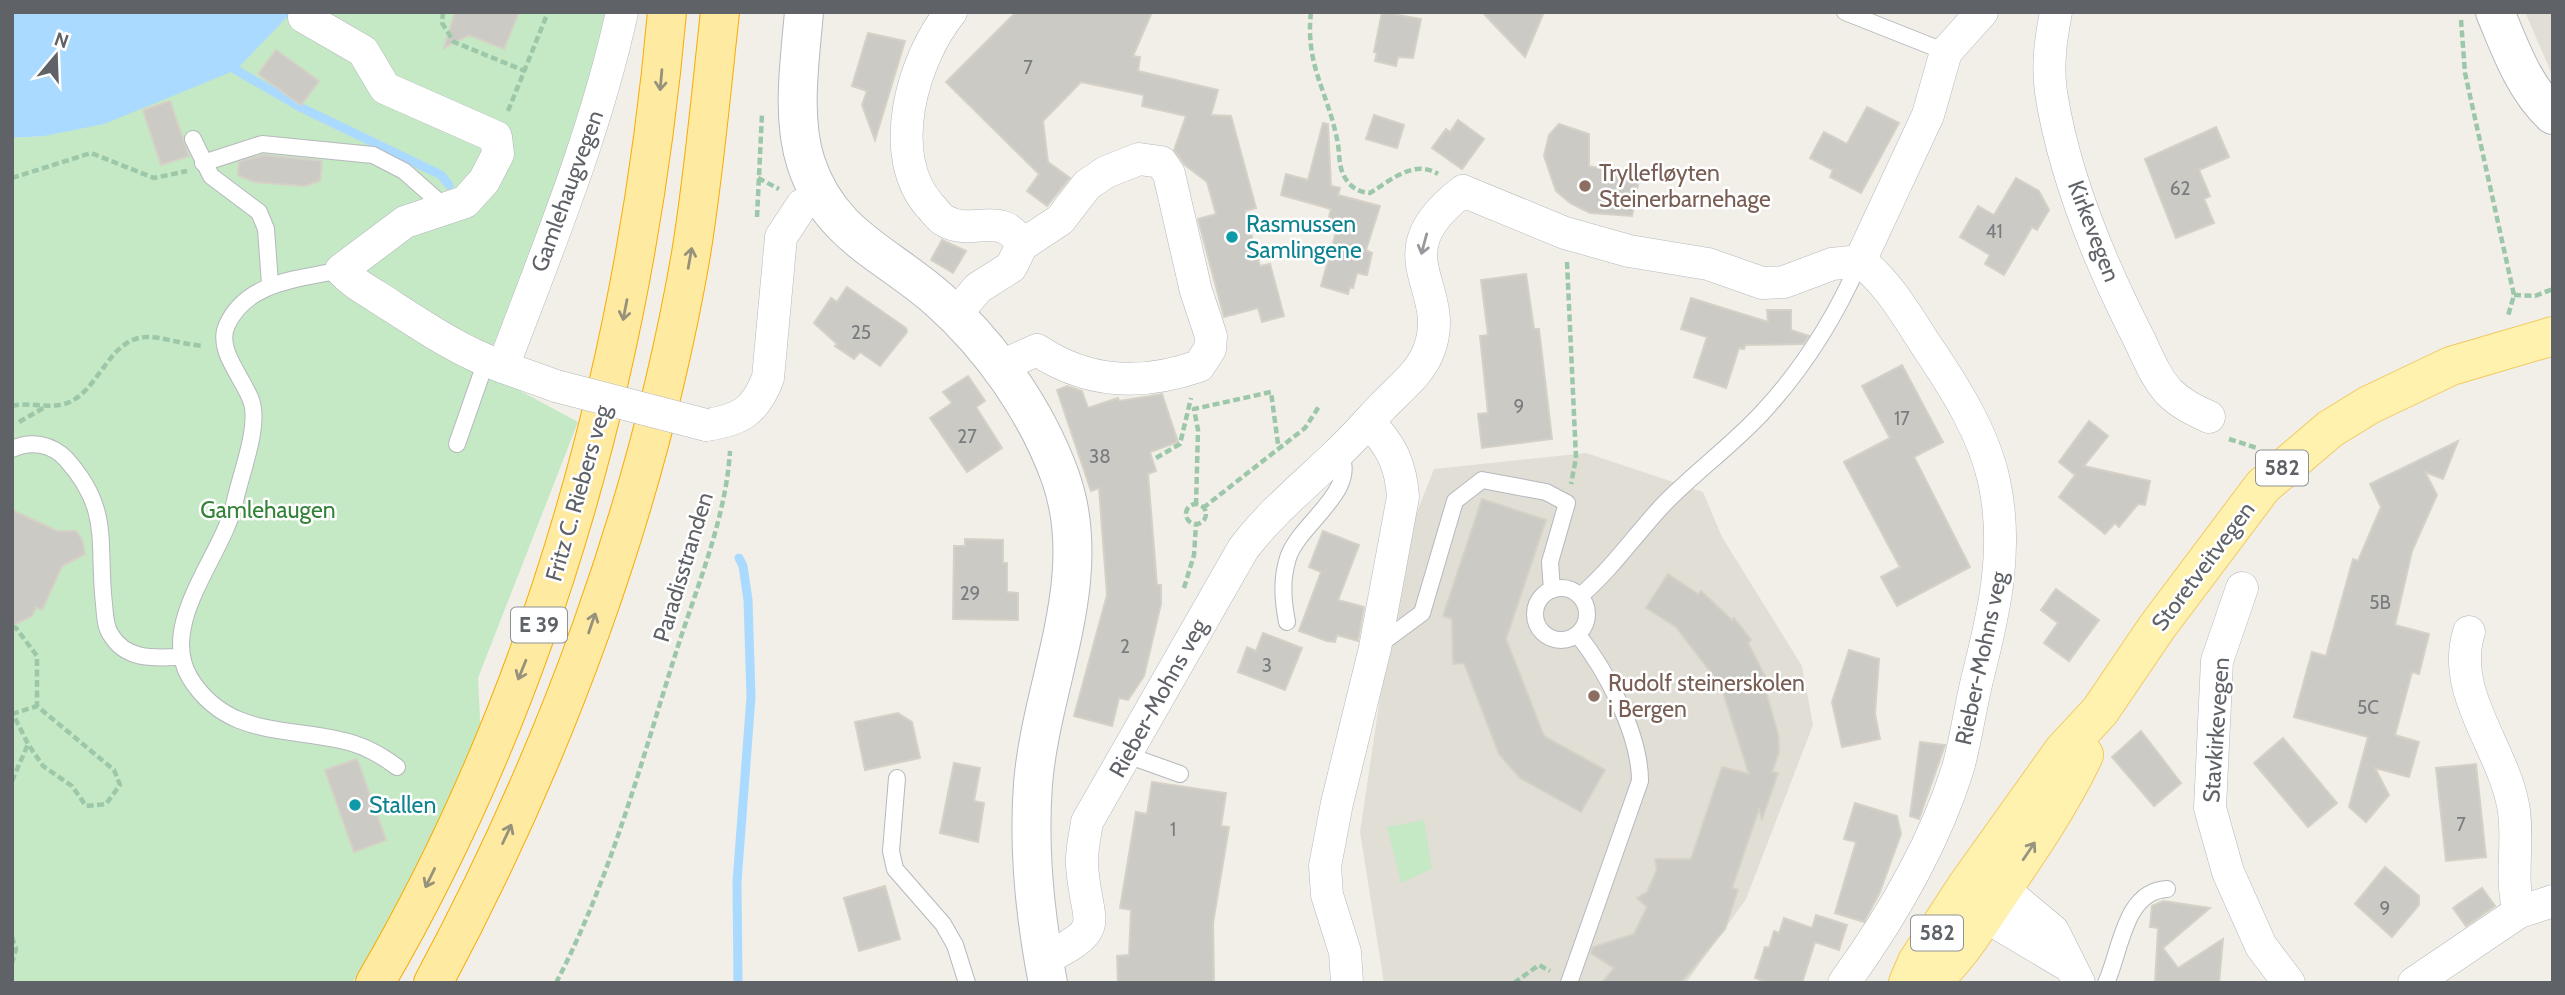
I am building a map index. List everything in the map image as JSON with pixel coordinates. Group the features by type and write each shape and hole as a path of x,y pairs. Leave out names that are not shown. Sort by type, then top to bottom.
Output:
{"highway":[{"name":"Fritz C. Riebers veg","path":"374,983 468,799 531,646 561,559 594,444 625,314 651,164 667,12"},
{"name":"E 39","path":"433,983 473,909 551,732 600,600 637,485 673,341 690,255 720,12"}],"main road":[{"path":"804,12 800,58 802,142 806,163 803,194 940,300 999,367 1037,424 1060,477 1069,508 1073,551 1070,591 1033,782 1031,866 1045,972"},
{"path":"2495,12 2513,57 2533,92 2553,115"},
{"name":"Storetveitvegen","path":"1908,983 1917,962 1985,896 2052,817 2088,747 2100,711 2221,539 2263,486 2330,429 2411,383 2486,354 2553,335"},
{"name":"Storetveitvegen","path":"1929,983 1953,958 1985,896"}],"street":[{"name":"Gamlehaugvegen","path":"495,364 579,171 608,75 622,12"},
{"path":"951,12 928,46 916,79 906,141 911,173 917,191 944,221 962,226 999,224 1016,234 1022,245"},
{"path":"1463,191 1565,233 1629,251 1709,264 1762,283 1784,282 1832,264 1860,261 1928,115 1946,52 1982,12"},
{"name":"Kirkevegen","path":"2056,12 2050,47 2051,91 2066,155 2094,235 2129,320 2167,390 2185,406 2209,417"},
{"path":"304,17 363,51 385,88 496,137 498,154 484,181 464,202 405,222 341,270 358,286 467,354 556,386 721,423 761,395 768,378 780,237 802,205 803,194"},
{"path":"954,316 978,288 1011,267 1022,245 1059,220 1087,186 1106,172 1139,159 1160,162 1169,174 1196,291 1211,336 1210,349 1199,366 1149,379 1108,378 1075,372 1037,350 999,367"},
{"name":"Rieber-Mohns veg","path":"1045,972 1080,942 1085,934 1090,909 1081,864 1087,822 1243,549 1263,522 1339,452 1420,369 1429,352 1434,332 1420,264 1421,248 1429,226 1443,206 1463,191"},
{"name":"Rieber-Mohns veg","path":"1844,983 1900,896 1947,799 1966,736 1994,609 2001,556 1994,480 1975,429 1911,323 1877,274 1860,261"},
{"path":"1347,983 1345,952 1327,895 1325,866 1337,803 1375,648 1403,497 1402,476 1392,449 1368,422"},
{"name":"Stavkirkevegen","path":"2242,588 2217,661 2210,808 2228,872 2261,946 2289,983"},
{"path":"2469,632 2462,667 2514,807 2512,870 2519,912"},
{"path":"1985,896 2074,975"},
{"path":"2414,983 2519,912 2553,901"}],"lane":[{"path":"1846,12 1946,52"},
{"path":"193,139 211,176 259,212 266,229 270,284"},
{"path":"203,163 262,144 373,155 404,171 446,208"},
{"path":"1580,596 1595,583 1670,499 1761,414 1817,345 1840,306 1860,261"},
{"path":"341,270 270,284 233,314 225,328 225,347 252,402 254,425 232,515 188,608 180,654 198,689 213,704 250,727 341,740 373,751 397,767"},
{"path":"457,444 495,364"},
{"path":"12,449 20,445 49,446 58,451 88,487 98,512 102,545 102,590 111,636 132,654 162,658 178,657 180,654"},
{"path":"1287,622 1282,593 1288,557 1302,531 1336,495 1344,468 1339,452"},
{"path":"1375,648 1422,613 1455,501 1482,480 1546,492 1567,503 1550,562 1552,590"},
{"path":"1567,589 1580,596 1587,611 1584,628 1578,635 1561,640 1552,639 1538,627 1535,610 1539,601 1552,590 1567,589"},
{"path":"1569,983 1640,780 1640,761 1628,726 1592,653 1578,635"},
{"path":"1127,755 1180,774"},
{"path":"897,778 891,851 895,869 943,924 955,945 967,983"},
{"path":"2106,983 2136,907 2146,894 2167,889"}],"path":[{"path":"443,12 442,23 454,42 525,71"},
{"path":"496,137 548,12"},
{"path":"1311,12 1308,39 1312,64 1338,140 1343,175 1352,187 1370,193 1404,172 1430,169 1463,191"},
{"path":"2459,12 2465,72 2514,295 2506,322"},
{"path":"12,177 91,153 154,178 184,173 203,163"},
{"path":"758,178 803,194"},
{"path":"1565,233 1576,458 1567,503"},
{"path":"2514,295 2535,296 2553,289"},
{"path":"12,426 44,407 75,400 117,349 131,338 148,337 225,347"},
{"path":"1156,458 1180,444 1200,377 1199,366"},
{"path":"1191,407 1271,392 1278,444 1282,447"},
{"path":"12,407 21,404 44,407"},
{"path":"1203,508 1305,428 1320,405"},
{"path":"1191,407 1198,430 1196,505"},
{"name":"Paradisstranden","path":"556,983 596,894 713,536 729,468 721,423"},
{"path":"1196,524 1186,516 1189,507 1196,505 1203,508"},
{"path":"1185,584 1194,555 1196,524 1205,517 1203,508"},
{"path":"12,628 16,628 37,656 37,706"},
{"path":"37,706 114,770 120,785 106,804 86,806 72,786 43,766 12,713 37,706"},
{"path":"12,781 28,744"},
{"path":"12,937 16,949 12,963"},
{"path":"1514,983 1539,965 1569,983"}],"shaded area":[{"path":"2525,12 2553,12 2553,73 2551,72"},
{"name":"Rudolf steinerskolen i Bergen","path":"1586,453 1703,492 1722,537 1802,666 1813,725 1746,899 1686,983 1384,983 1360,832 1402,550 1434,469"}],"green space":[{"name":"Gamlehaugen","path":"292,12 613,12 602,70 485,372 578,422 478,678 481,738 386,936 352,983 12,983 12,138 44,136"},
{"path":"1424,820 1432,869 1401,883 1387,827"}],"water":[{"path":"12,12 292,12 236,70 104,124 44,136 12,138"}],"building":[{"path":"455,12 519,12 504,49 469,35 444,48"},
{"path":"1016,12 1152,12 1133,56 1140,57 1138,71 1218,90 1211,115 1231,116 1256,208 1245,211 1260,266 1270,264 1284,316 1262,322 1258,308 1224,317 1198,219 1216,214 1207,182 1185,165 1174,150 1186,116 1142,106 1144,95 1081,82 1043,121 1048,162 1070,178 1047,206 1027,191 1039,174 946,82"},
{"path":"1382,12 1421,19 1413,58 1398,57 1396,66 1375,61 1377,53 1374,52"},
{"path":"1482,12 1544,12 1525,57 1502,33"},
{"path":"868,33 905,41 875,140 862,105 867,91 852,86"},
{"path":"276,50 319,81 301,105 258,74"},
{"path":"170,101 189,156 161,165 143,110"},
{"path":"1867,107 1899,123 1861,193 1830,177 1833,170 1810,158 1824,132 1847,144"},
{"path":"1374,115 1404,125 1397,148 1366,139"},
{"path":"1458,120 1484,139 1462,169 1432,148 1446,129 1450,132"},
{"path":"1323,123 1328,124 1331,186 1340,188 1338,195 1380,206 1366,250 1372,253 1367,275 1357,273 1353,288 1350,287 1348,294 1321,286 1336,232 1326,229 1331,209 1281,195 1286,174 1308,180"},
{"path":"1559,124 1589,134 1589,166 1631,175 1639,180 1632,216 1590,213 1570,203 1556,191 1544,156 1549,135"},
{"path":"2216,127 2229,157 2199,170 2210,196 2204,199 2214,223 2176,238 2145,159"},
{"path":"263,155 322,161 320,181 305,186 254,182 238,175 239,162"},
{"path":"2016,178 2039,191 2049,210 2037,230 2032,227 2004,275 1985,264 1990,255 1960,237 1978,206 1994,215"},
{"path":"942,240 966,251 953,273 931,260"},
{"path":"1526,274 1534,329 1539,329 1552,439 1482,448 1478,414 1488,413 1480,336 1488,335 1481,280"},
{"path":"847,287 906,328 907,332 880,366 860,352 854,359 835,346 837,344 814,323 831,298 837,302"},
{"path":"1691,298 1768,322 1767,310 1791,310 1791,330 1809,336 1803,344 1745,345 1744,349 1739,348 1726,388 1694,377 1707,337 1681,329"},
{"path":"1902,365 1943,442 1914,457 1970,567 1897,606 1881,577 1900,567 1844,462 1890,438 1862,386"},
{"path":"968,376 985,401 976,407 1002,448 967,472 930,418 952,403 943,392"},
{"path":"1067,386 1082,391 1088,408 1118,398 1119,401 1162,394 1178,442 1150,452 1156,471 1148,474 1161,604 1144,676 1128,700 1119,698 1112,726 1074,716 1107,595 1099,488 1091,491 1057,390"},
{"path":"2089,421 2108,436 2084,466 2150,481 2145,505 2138,504 2119,527 2115,523 2105,534 2059,497 2075,475 2059,462"},
{"path":"2458,441 2443,479 2425,472 2437,495 2412,551 2395,625 2429,634 2419,674 2412,672 2395,735 2419,742 2409,777 2375,768 2389,795 2366,822 2349,807 2368,737 2294,717 2312,652 2326,656 2353,559 2358,561 2381,507 2370,484"},
{"path":"1482,499 1546,520 1506,639 1544,736 1605,770 1581,812 1520,778 1499,754 1464,663 1453,664 1452,619 1443,616"},
{"path":"12,510 57,531 76,531 82,540 85,554 62,566 42,610 36,607 32,616 12,626"},
{"path":"1323,531 1359,545 1338,600 1364,607 1358,641 1337,635 1335,642 1327,641 1299,631 1321,572 1309,567"},
{"path":"965,539 1003,540 1003,563 1007,563 1007,592 1018,593 1018,620 953,619 954,546 965,546"},
{"path":"1668,574 1698,594 1701,591 1732,620 1734,618 1751,640 1748,643 1767,680 1763,682 1778,734 1779,752 1772,772 1778,773 1762,819 1759,809 1732,888 1738,890 1725,929 1681,983 1602,983 1614,968 1591,953 1593,947 1634,934 1647,907 1637,898 1647,892 1657,870 1655,859 1691,859 1722,767 1749,774 1721,686 1676,627 1646,608"},
{"path":"2056,589 2099,620 2069,661 2044,643 2058,623 2041,610"},
{"path":"1263,633 1302,648 1285,690 1238,672 1247,647 1256,651"},
{"path":"1849,650 1879,659 1875,714 1880,739 1842,747 1832,702"},
{"path":"898,713 912,722 920,758 865,770 855,722"},
{"path":"2141,731 2181,783 2154,806 2112,757"},
{"path":"2283,738 2337,803 2308,827 2254,763"},
{"path":"1920,742 1945,745 1919,819 1910,816"},
{"name":"Stallen","path":"357,759 386,840 354,852 325,770"},
{"path":"954,763 980,768 974,801 984,803 978,842 940,833"},
{"path":"2476,764 2486,857 2446,861 2436,768"},
{"path":"1152,782 1226,793 1221,826 1229,827 1213,923 1214,983 1118,983 1117,956 1129,955 1131,910 1120,908 1136,812 1147,814"},
{"path":"1855,803 1897,816 1901,834 1879,894 1864,922 1835,913 1856,842 1844,839"},
{"path":"2385,867 2419,896 2419,905 2392,937 2355,904"},
{"path":"885,886 900,939 859,951 844,898"},
{"path":"2482,888 2495,906 2466,926 2453,908"},
{"path":"2163,901 2210,908 2163,948 2178,968 2223,939 2219,983 2155,983 2158,928 2150,927 2152,906"},
{"path":"1816,915 1847,925 1839,950 1815,942 1802,983 1769,983 1755,978 1765,947 1769,948 1774,931 1779,933 1784,918 1812,928"}],"waterway":[{"path":"236,70 302,108 441,175 449,185"},
{"path":"738,983 737,882 751,697 748,600 743,566 739,558"}],"place":[{"name":"Tryllefløyten Steinerbarnehage","path":"1585,186"},
{"name":"Rasmussen Samlingene","path":"1232,237"},
{"name":"Rudolf steinerskolen i Bergen","path":"1594,696"},
{"name":"Stallen","path":"355,805"}]}
